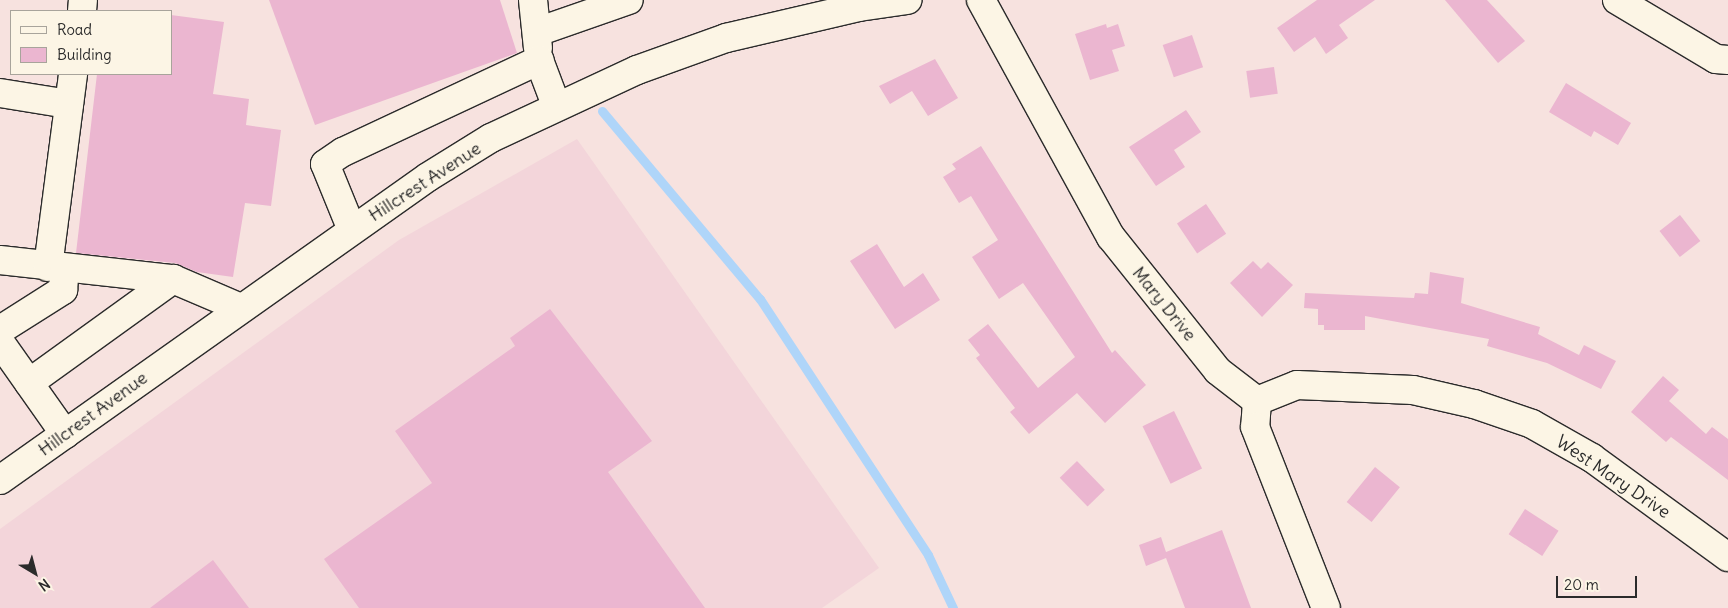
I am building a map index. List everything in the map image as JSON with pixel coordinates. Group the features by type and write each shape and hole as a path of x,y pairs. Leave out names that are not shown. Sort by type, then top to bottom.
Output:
{"street":[{"path":"533,0 539,60 556,105"},
{"path":"537,32 629,0"},
{"name":"Hillcrest Avenue","path":"0,480 240,308 436,172 556,105 637,70 726,38 795,10 907,0"},
{"name":"Mary Drive","path":"981,0 1111,237 1218,371 1257,401"},
{"path":"1617,0 1716,59 1728,60"},
{"path":"352,230 325,164 539,60"},
{"path":"0,330 63,290 56,268 73,75"},
{"path":"0,92 69,104"},
{"path":"0,260 56,268 173,280 240,308"},
{"path":"0,313 56,268"},
{"path":"29,383 173,280"},
{"path":"0,342 65,434"},
{"name":"West Mary Drive","path":"1257,401 1297,385 1413,390 1474,404 1532,424 1592,458 1728,557"},
{"path":"1257,401 1255,427 1326,608"}],"shaded area":[{"path":"577,139 879,568 822,608 0,608 0,529 399,240"}],"building":[{"path":"269,0 500,0 517,53 315,125"},
{"path":"1317,0 1375,0 1339,25 1348,38 1326,54 1315,37 1294,52 1277,28"},
{"path":"1445,0 1487,0 1525,41 1498,63"},
{"path":"172,15 224,22 213,94 249,99 246,125 281,130 271,206 245,203 233,277 197,272 175,263 76,253 97,75 172,75"},
{"path":"1106,24 1107,28 1118,24 1125,46 1112,50 1119,71 1090,80 1075,34"},
{"path":"1192,35 1203,67 1174,77 1163,45"},
{"path":"935,59 958,98 928,116 912,91 890,104 879,86"},
{"path":"1274,67 1278,94 1250,98 1246,71"},
{"path":"1566,83 1631,123 1618,145 1594,131 1591,137 1549,112"},
{"path":"1186,110 1201,132 1174,150 1185,167 1156,186 1129,147"},
{"path":"981,146 1112,353 1115,350 1146,385 1105,423 1077,393 1029,434 1010,412 1015,408 976,358 980,355 968,340 988,324 1038,388 1075,357 1023,283 999,299 972,257 998,240 971,196 959,203 943,177 956,169 952,164"},
{"path":"1206,204 1226,234 1197,253 1177,224"},
{"path":"1680,215 1700,241 1680,257 1660,231"},
{"path":"877,244 904,287 923,273 940,300 895,329 850,261"},
{"path":"1253,261 1261,269 1268,262 1293,285 1262,317 1230,283"},
{"path":"1430,272 1464,278 1461,303 1540,327 1538,334 1579,355 1584,345 1616,361 1601,389 1547,363 1487,346 1489,339 1365,316 1365,330 1324,330 1324,325 1318,325 1318,309 1304,308 1305,293 1414,298 1415,293 1428,294"},
{"path":"550,309 652,441 608,472 705,608 359,608 324,559 432,483 395,431 515,346 510,338"},
{"path":"1663,376 1679,390 1669,401 1706,434 1712,427 1728,439 1728,480 1671,437 1666,442 1631,412"},
{"path":"1174,411 1202,469 1171,484 1143,426"},
{"path":"1077,461 1105,490 1088,506 1060,478"},
{"path":"1375,467 1400,487 1372,522 1347,502"},
{"path":"1525,509 1559,531 1542,556 1509,534"},
{"path":"1222,530 1251,608 1185,608 1166,558 1146,566 1139,545 1161,537 1166,552"},
{"path":"213,560 249,608 150,608"}],"waterway":[{"path":"602,111 760,299 928,555 953,608"}]}
